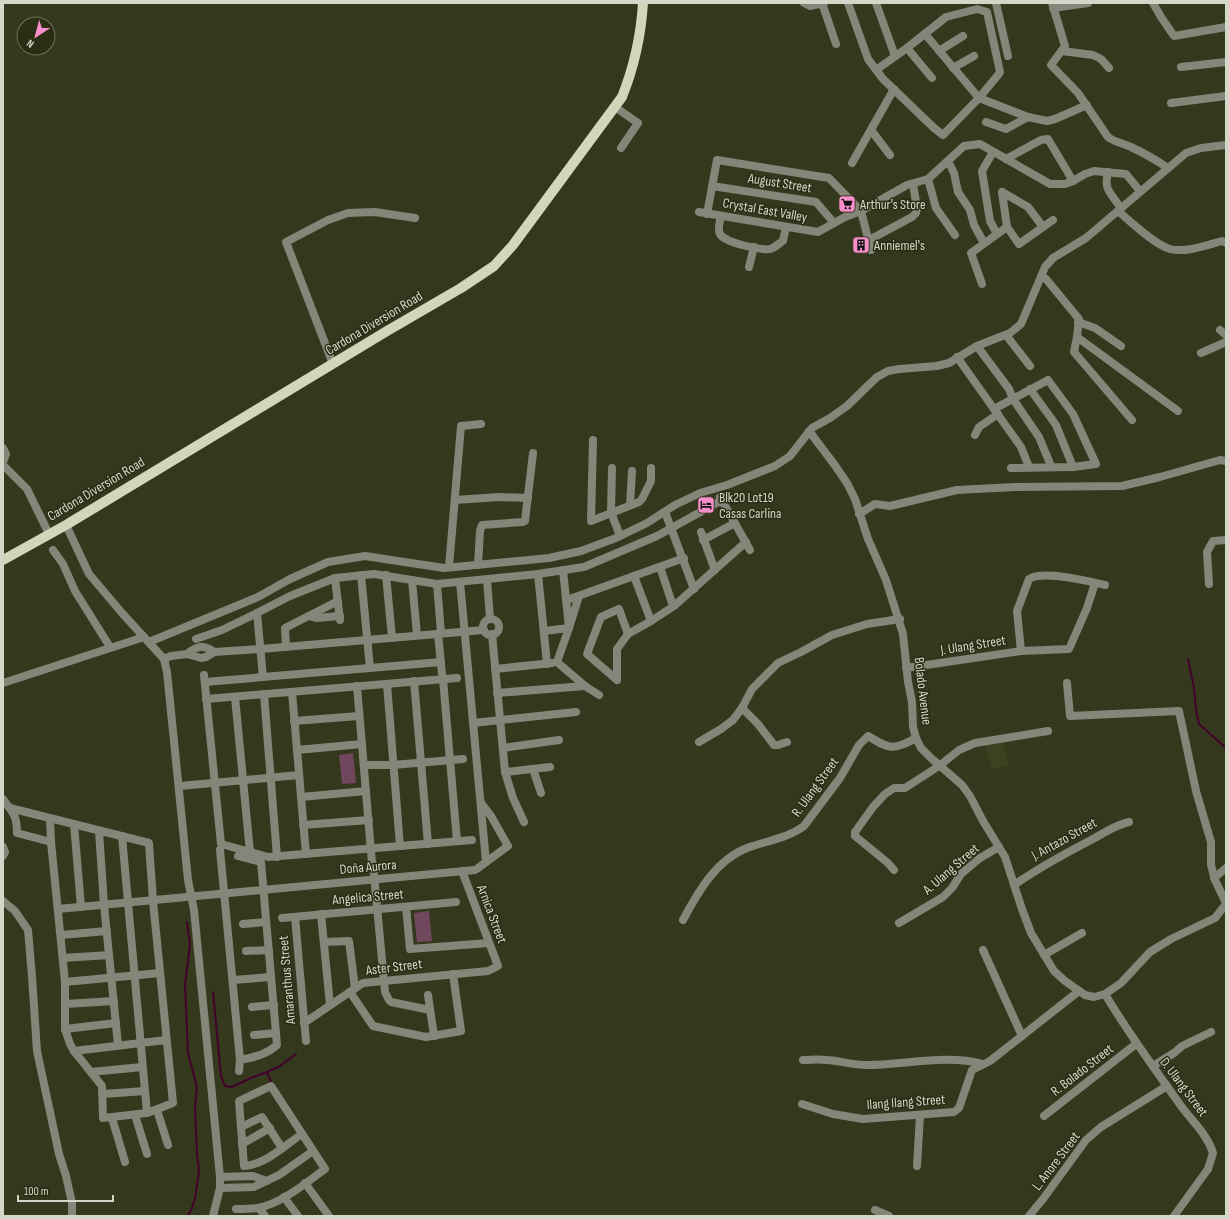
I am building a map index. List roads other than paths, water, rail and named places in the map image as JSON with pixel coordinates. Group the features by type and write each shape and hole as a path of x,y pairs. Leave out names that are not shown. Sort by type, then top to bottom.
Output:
{"main road":[{"name":"Cardona Diversion Road","path":"3,560 66,525 167,462 461,288 494,266 513,245 622,97 637,48 643,3"}],"street":[{"path":"804,3 810,6 823,3 836,44"},
{"path":"848,3 868,59 876,70 894,89 943,135 979,98 1000,72 987,12 977,9 946,17 876,70"},
{"path":"876,3 895,56"},
{"path":"996,3 1008,56"},
{"path":"1088,3 1053,6 1065,46 1050,65 1078,93 1111,140 1144,152 1168,168"},
{"path":"1153,3 1174,36 1226,28"},
{"path":"925,34 979,98 1028,117 1047,121 1087,105"},
{"path":"939,51 963,36"},
{"path":"907,48 932,78"},
{"path":"1062,51 1094,55 1101,58 1109,68"},
{"path":"953,68 974,56"},
{"path":"1181,67 1226,62"},
{"path":"852,163 894,89"},
{"path":"1171,103 1226,96"},
{"path":"615,107 638,123 621,148"},
{"path":"986,122 1006,129 1028,117"},
{"path":"871,130 890,155"},
{"path":"1006,159 1041,140 1048,139 1073,181"},
{"name":"Crystal East Valley","path":"712,186 703,213 818,232 845,217 861,211 907,185 928,179 964,146 980,144 1050,184 1060,185 1073,181 1094,171 1108,172 1126,174 1140,191"},
{"path":"3,683 110,647 147,639 258,597 290,579 328,562 365,556 433,566 449,567 478,565 549,558 581,551 620,536 647,523 675,505 700,493 726,485 782,462 790,456 812,428 847,406 877,376 888,371 899,369 937,366 949,363 977,346 1010,333 1021,324 1045,267 1053,258 1086,238 1118,207 1186,153 1201,148 1226,144"},
{"path":"993,152 982,171 990,221 997,234"},
{"path":"712,186 717,160 829,178 861,211 871,250"},
{"path":"948,161 954,173 958,192 970,210 974,225 984,243"},
{"path":"1108,172 1106,183 1107,187 1118,207 1152,238 1169,249 1179,250 1194,248 1222,241 1226,243"},
{"path":"928,179 936,208 955,235"},
{"path":"869,240 912,217 916,213 917,208 913,184"},
{"name":"August Street","path":"712,186 816,202 834,223"},
{"path":"1043,227 1028,207 1002,192 1007,228 1019,244 1053,220"},
{"path":"333,364 286,242 328,220 348,213 375,212 414,218"},
{"path":"720,216 718,230 720,235 728,241 761,249 772,248 783,241 786,227"},
{"path":"982,284 971,253 1007,228"},
{"path":"749,267 754,247"},
{"path":"1041,276 1046,279 1079,319 1074,352 1132,420"},
{"path":"1078,322 1095,328 1121,346"},
{"path":"1006,335 1030,366"},
{"path":"1077,337 1178,411"},
{"path":"1201,353 1226,342"},
{"path":"977,346 1009,389 1013,399 1039,436 1051,466"},
{"path":"957,357 1021,447 1029,467"},
{"path":"975,435 980,427 1013,399 1048,380 1073,414 1096,464 1011,468"},
{"path":"1030,389 1056,426 1073,466"},
{"path":"449,567 461,426 481,424"},
{"name":"Bolado Avenue","path":"809,432 834,464 847,483 855,499 868,539 886,580 900,619 904,634 906,668 912,702 913,726 916,738 921,748 939,766 962,785 970,796 1005,857 1031,933 1054,971 1084,995 1094,996 1105,994"},
{"path":"593,440 591,521 639,502 651,481 651,468"},
{"path":"3,448 6,454 3,464 27,490 49,534"},
{"path":"478,565 480,531 482,525 523,522 526,518 533,453"},
{"path":"859,514 875,504 890,506 956,490 1015,487 1122,486 1220,460 1226,461"},
{"path":"612,468 611,512 620,536"},
{"path":"630,505 632,471"},
{"path":"455,500 499,497 528,498"},
{"path":"196,639 222,630 290,596 335,578 374,574 437,584 538,574 584,566 657,536 721,498 750,550"},
{"path":"665,512 684,558 694,589"},
{"path":"715,570 702,536 735,523"},
{"path":"66,525 89,574 164,659 167,672 180,786 188,880 194,910 220,1177 220,1188 213,1216"},
{"path":"1209,584 1207,552 1213,540 1226,540"},
{"path":"608,672 617,649 628,634 673,606 746,542"},
{"path":"52,550 63,564 75,591 110,647"},
{"path":"567,600 684,558"},
{"path":"660,567 673,606"},
{"path":"563,570 569,628"},
{"path":"538,574 547,664"},
{"path":"361,575 370,668"},
{"path":"386,575 392,638"},
{"path":"634,576 651,621"},
{"path":"1021,651 1017,611 1029,579 1033,577 1057,576 1105,585"},
{"path":"309,616 316,618 340,618 335,578"},
{"path":"487,579 490,619"},
{"path":"412,580 417,636"},
{"path":"460,582 486,862"},
{"name":"J. Ulang Street","path":"906,668 1021,651 1069,649 1087,608 1095,583"},
{"path":"437,584 440,662 457,841"},
{"path":"557,662 579,596"},
{"path":"286,647 285,628 338,601"},
{"path":"617,649 617,680 587,654 601,617 619,609 628,634"},
{"path":"258,613 263,677"},
{"path":"164,659 170,656 187,654 201,658 214,652 465,631 484,630 487,633 492,634 498,631 499,626 496,620 490,619 485,622 484,630"},
{"path":"699,742 733,720 742,708 752,689 778,662 801,652 832,635 867,624 900,619"},
{"path":"544,631 569,628"},
{"path":"492,634 505,772 513,798 524,822"},
{"path":"440,662 263,677 205,679 220,844 268,857 277,857 472,840"},
{"path":"495,669 557,662"},
{"path":"557,662 585,686 599,695"},
{"path":"206,699 387,684 442,677 457,678"},
{"path":"414,681 428,844"},
{"path":"1067,683 1070,716 1179,711 1196,791 1211,842 1214,878 1226,904 1215,918 1171,939 1150,952 1121,983 1105,994"},
{"path":"387,684 400,846"},
{"path":"357,686 385,992 389,1000 430,1010"},
{"path":"497,693 585,686"},
{"path":"292,692 306,854"},
{"path":"264,694 277,857"},
{"path":"235,697 250,852"},
{"path":"742,708 758,724 774,745 786,742"},
{"path":"474,723 576,712"},
{"path":"294,721 359,716"},
{"path":"894,870 888,863 854,836 855,832 884,794 894,788 905,788 939,766 959,750 976,743 1048,731"},
{"name":"R. Ulang Street","path":"683,920 699,890 732,855 747,848 797,832 804,826 840,778 859,745 868,736 890,748 902,746 916,738"},
{"path":"503,748 559,740"},
{"path":"297,750 362,744"},
{"path":"364,765 394,765 463,759"},
{"path":"505,772 550,767"},
{"path":"533,769 541,793"},
{"path":"180,786 299,775"},
{"path":"301,797 366,792"},
{"path":"3,800 10,808 17,821 17,833 51,842"},
{"path":"481,803 491,816 508,846 486,862"},
{"path":"10,808 50,818 74,824 99,831 149,843 153,901 173,1103 157,1110 135,1115 103,1118 102,1086 70,1044 65,1029 65,982 50,818"},
{"path":"304,825 369,820"},
{"name":"J. Antazo Street","path":"1014,884 1038,868 1117,825 1129,822"},
{"path":"74,824 80,907"},
{"path":"99,831 104,905 118,1045"},
{"path":"122,836 147,1113"},
{"path":"3,847 5,852 3,856"},
{"name":"A. Ulang Street","path":"899,922 943,897 952,888 965,870 980,858 999,847"},
{"path":"220,850 240,1060 239,1071"},
{"path":"238,856 261,862 277,1045 259,1056 240,1060"},
{"name":"Doña Aurora","path":"58,909 462,871 476,869 486,862"},
{"path":"1214,878 1226,868"},
{"name":"Arnica Street","path":"462,871 498,966"},
{"path":"3,901 15,911 28,930 37,1050 59,1154 72,1203 72,1216"},
{"name":"Angelica Street","path":"282,918 456,902"},
{"path":"406,907 410,948 489,943"},
{"path":"321,914 330,1005"},
{"name":"Amaranthus Street","path":"295,917 306,1041"},
{"path":"243,924 266,922"},
{"path":"61,935 107,931"},
{"path":"1044,955 1082,933"},
{"path":"324,942 349,941 353,990 373,1026 426,1037 461,1031 453,974"},
{"path":"246,951 269,950"},
{"path":"983,950 1022,1036"},
{"path":"63,958 109,955"},
{"name":"Aster Street","path":"304,1023 363,982 488,971 498,966"},
{"path":"65,982 160,973"},
{"path":"233,980 271,977"},
{"name":"Ilang Ilang Street","path":"802,1104 825,1112 863,1119 956,1112 959,1108 972,1070 990,1061 1079,991"},
{"name":"D. Ulang Street","path":"1105,994 1136,1044 1204,1135 1213,1153 1208,1169 1174,1216"},
{"path":"428,995 434,1036"},
{"path":"65,1004 114,1001"},
{"path":"252,1007 274,1005"},
{"path":"65,1029 116,1023"},
{"path":"1152,1066 1182,1046 1211,1032"},
{"path":"254,1035 276,1033"},
{"path":"74,1051 166,1040"},
{"name":"R. Bolado Street","path":"1044,1116 1136,1044"},
{"path":"803,1060 825,1060 864,1065 898,1064 929,1060 973,1062 982,1064"},
{"path":"91,1072 142,1067"},
{"path":"240,1211 259,1208 284,1197 325,1169 271,1086 239,1101 244,1166 252,1166 267,1158 302,1134"},
{"name":"L. Anore Street","path":"1029,1216 1086,1140 1101,1126 1167,1086"},
{"path":"103,1094 145,1092"},
{"path":"157,1110 168,1145"},
{"path":"135,1115 146,1154"},
{"path":"917,1166 920,1115"},
{"path":"241,1127 262,1117 282,1148"},
{"path":"112,1118 125,1162"},
{"path":"242,1144 270,1128"},
{"path":"220,1188 254,1186 267,1181 279,1175 313,1151"},
{"path":"240,1187 241,1176"},
{"path":"220,1177 253,1176 267,1181"},
{"path":"305,1183 329,1216"},
{"path":"284,1197 298,1216"},
{"path":"259,1208 265,1216"},
{"path":"875,1210 889,1216"}],"waterway":[{"path":"1188,659 1199,724 1226,748"},
{"path":"187,922 190,945 185,984 188,1053 197,1087 195,1106 199,1171 195,1199 188,1216"},
{"path":"213,992 221,1076 225,1086 232,1087 267,1072 272,1084"},
{"path":"267,1072 280,1066 296,1054"}],"place":[{"name":"Arthur's Store","path":"847,204"},
{"name":"Anniemel's","path":"861,245"},
{"name":"Blk20 Lot19 Casas Carlina","path":"706,505"}]}
